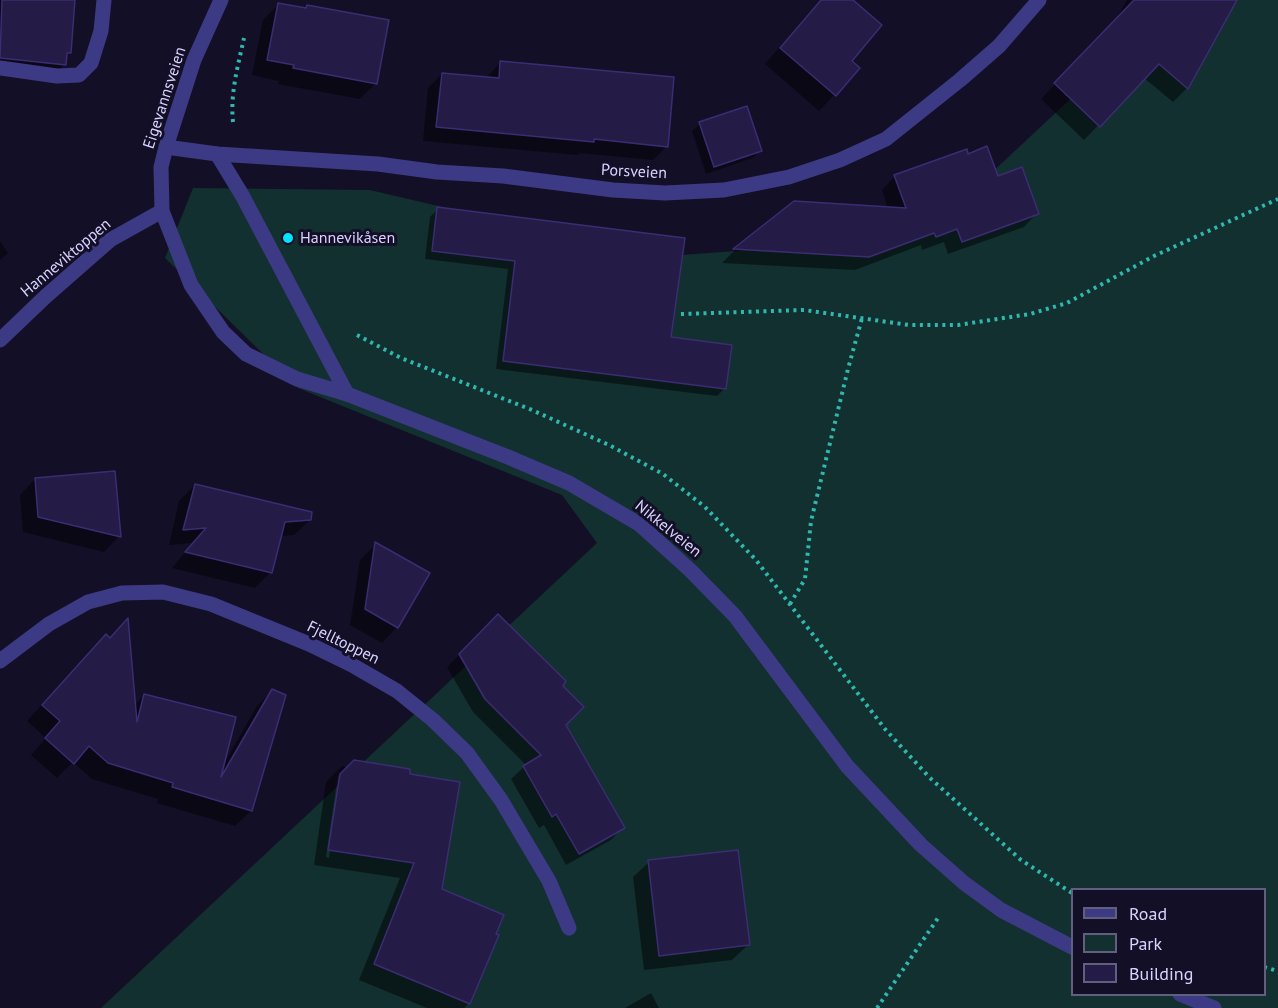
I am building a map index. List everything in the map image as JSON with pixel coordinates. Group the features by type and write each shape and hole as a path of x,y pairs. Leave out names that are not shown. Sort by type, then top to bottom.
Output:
{"street":[{"path":"0,68 57,76 79,75 91,63 101,31 104,0"},
{"name":"Eigevannsveien","path":"162,211 161,167 166,147 194,60 222,0"},
{"name":"Porsveien","path":"166,147 217,154 378,164 437,172 503,176 612,190 665,193 724,190 789,177 840,160 886,139 999,46 1038,0"},
{"path":"217,154 242,195 347,394"},
{"name":"Hanneviktoppen","path":"0,340 110,240 162,211"},
{"name":"Nikkelveien","path":"162,211 191,285 223,332 246,354 297,379 347,394 569,483 639,524 690,570 735,616 847,766 921,845 964,883 1001,910 1071,946"},
{"name":"Fjelltoppen","path":"0,661 49,624 88,602 122,593 163,592 212,604 309,644 397,691 433,720 467,753 501,800 549,880 569,928"},
{"path":"1185,996 1214,1008"}],"path":[{"path":"238,155 231,106 232,90 245,33"},
{"path":"681,314 804,310 909,325 957,325 1030,314 1067,303 1154,256 1278,199"},
{"path":"790,604 805,579 811,521 862,318"},
{"path":"877,1008 940,915"}],"green space":[{"path":"1176,0 1278,0 1278,1008 101,1008 597,543 562,495 298,388 165,258 193,188 370,190 655,257 923,237"}],"building":[{"path":"2,0 75,0 71,53 67,53 66,65 0,58"},
{"path":"821,0 853,0 882,25 852,61 860,68 836,96 780,48"},
{"path":"1134,0 1237,0 1188,89 1159,64 1100,127 1054,83"},
{"path":"278,3 306,8 307,5 389,20 377,84 293,68 294,65 267,60"},
{"path":"500,61 674,77 668,147 436,127 442,73 499,78"},
{"path":"747,106 762,151 714,167 699,122"},
{"path":"987,146 998,176 1022,167 1039,214 962,242 957,229 936,237 934,233 869,257 733,249 794,201 906,208 894,175 967,149 968,154"},
{"path":"437,207 685,238 671,337 732,345 726,389 503,361 515,261 432,251"},
{"path":"115,471 121,537 38,517 35,478"},
{"path":"195,484 312,512 311,520 285,522 272,573 185,552 206,528 183,530"},
{"path":"375,542 430,573 398,628 365,609"},
{"path":"498,614 566,681 563,686 584,707 566,725 625,828 579,854 556,814 552,817 523,766 541,755 485,699 459,654"},
{"path":"128,618 137,722 144,694 236,717 221,777 272,689 286,695 252,811 172,787 173,783 108,763 89,746 74,764 45,738 60,721 42,705 106,634 110,638"},
{"path":"354,760 410,769 410,774 460,782 442,889 504,915 496,934 499,935 470,1004 374,964 414,863 328,850 340,774"},
{"path":"738,850 750,945 659,956 648,860"}],"place":[{"name":"Hannevikåsen","path":"288,238"}]}
